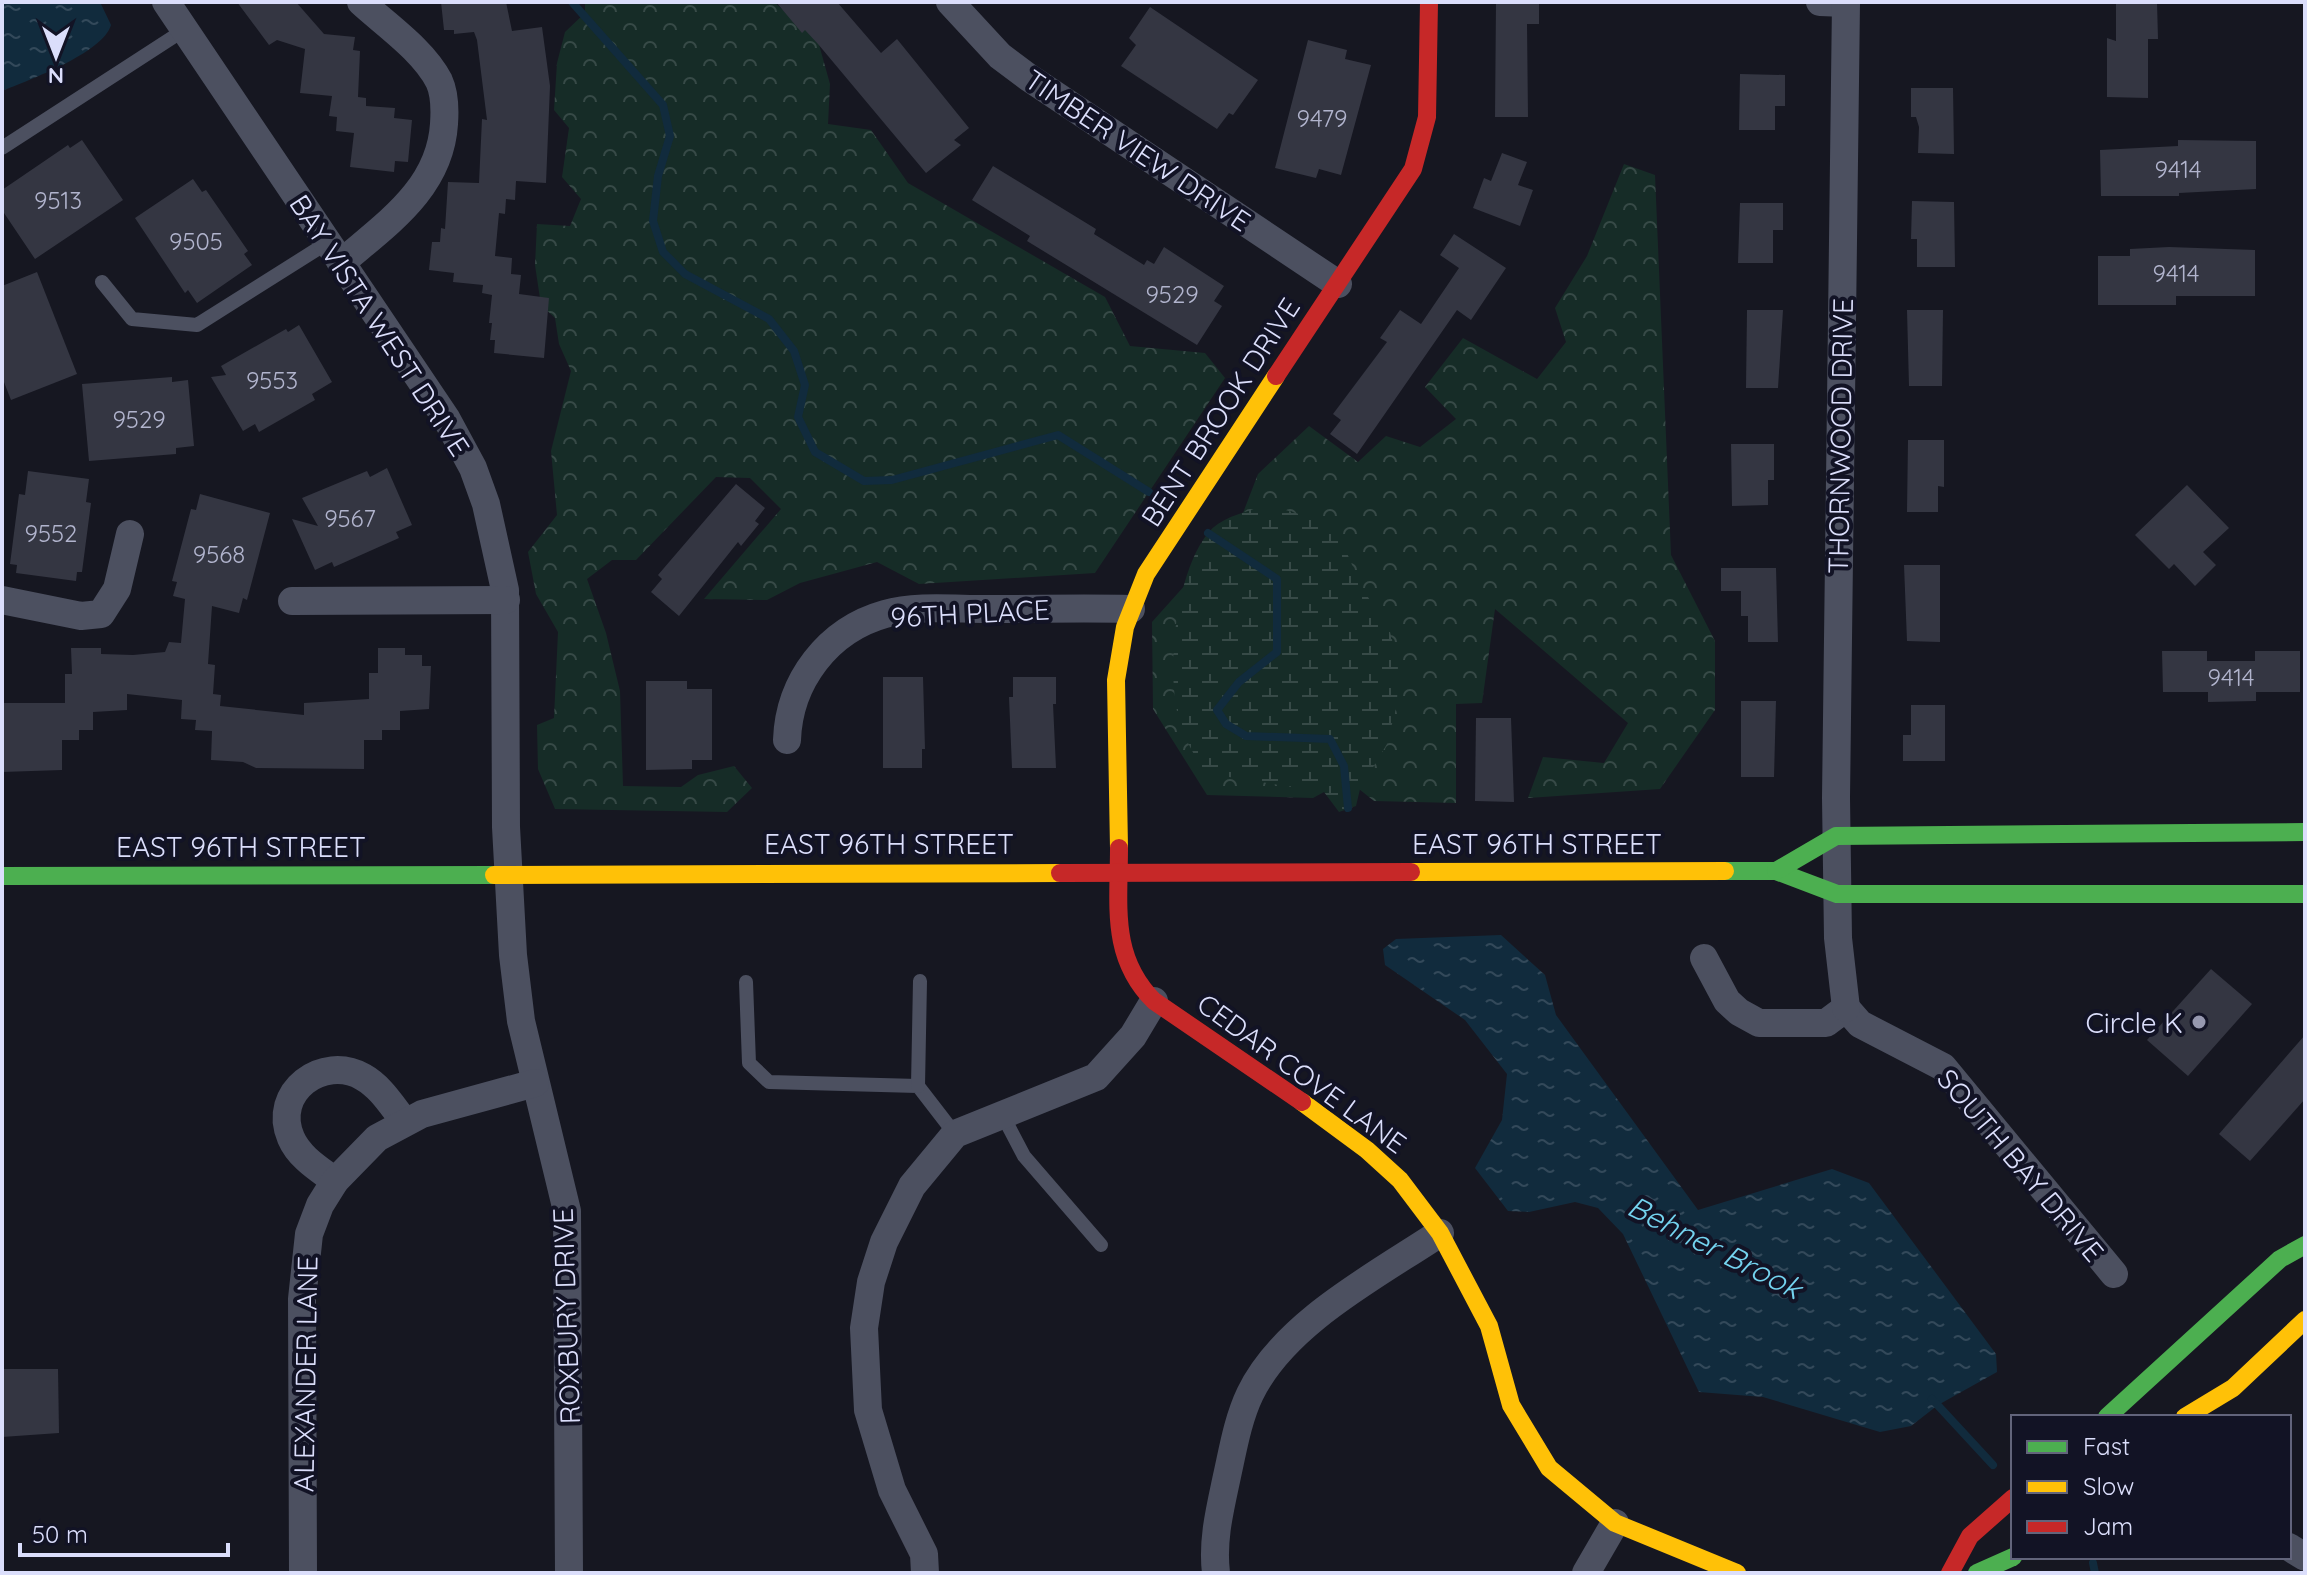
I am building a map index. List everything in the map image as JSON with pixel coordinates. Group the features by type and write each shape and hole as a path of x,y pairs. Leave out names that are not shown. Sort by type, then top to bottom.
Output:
{"main road":[{"name":"BENT BROOK DRIVE","path":"1120,870 1116,680 1131,609 1146,574 1403,187 1420,148 1428,104 1429,2"},
{"path":"1776,871 1836,836 2305,832"},
{"name":"EAST 96TH STREET","path":"2,876 1120,870 1776,871 1837,882 2137,895 2305,894"},
{"name":"CEDAR COVE LANE","path":"1120,870 1120,945 1136,983 1154,1001 1270,1078 1367,1150 1400,1180 1440,1233 1489,1326 1511,1405 1549,1468 1615,1523 1737,1573"},
{"path":"2137,895 2185,915"},
{"path":"2124,1412 2280,1259 2305,1245"},
{"path":"2188,1415 2233,1388 2305,1320"},
{"path":"1950,1573 1970,1536 2011,1500"},
{"path":"1977,1573 2011,1558"}],"street":[{"name":"BAY VISTA WEST DRIVE","path":"166,2 446,418 473,468 494,529 506,600 508,873"},
{"path":"334,253 421,190 439,154 444,119 438,79 420,56 361,2"},
{"name":"TIMBER VIEW DRIVE","path":"950,2 1000,56 1028,77 1338,284"},
{"path":"1820,2 1846,2"},
{"name":"THORNWOOD DRIVE","path":"1837,882 1846,2"},
{"path":"2,600 81,616 101,614 117,589 130,534"},
{"path":"292,601 506,600"},
{"name":"96TH PLACE","path":"787,740 793,701 804,676 829,645 851,629 878,616 904,611 1131,609"},
{"name":"ROXBURY DRIVE","path":"508,873 521,1021 567,1211 569,1573"},
{"path":"1704,958 1727,1001 1759,1023 1826,1023 1846,1008 1839,969 1837,882"},
{"path":"925,1573 924,1554 878,1452 868,1410 864,1328 871,1282 884,1242 912,1186 955,1134 1096,1077 1133,1036 1154,1001"},
{"name":"SOUTH BAY DRIVE","path":"1846,1008 1860,1024 1943,1067 2114,1274"},
{"path":"335,1181 309,1162 289,1134 289,1105 294,1091 306,1078 320,1071 349,1070 378,1087 405,1122"},
{"name":"ALEXANDER LANE","path":"303,1573 303,1271 309,1234 335,1181 362,1150 405,1122 467,1099 535,1083"},
{"path":"1216,1573 1213,1551 1236,1435 1251,1393 1265,1370 1298,1331 1440,1233"},
{"path":"1586,1573 1615,1523"}],"lane":[{"path":"2,148 184,30"},
{"path":"102,282 132,319 197,325 334,253"},
{"path":"920,981 918,1086 955,1134"},
{"path":"746,982 749,1063 769,1082 918,1086"},
{"path":"1002,1114 1024,1156 1101,1245"}],"green space":[{"path":"585,2 774,2 818,41 830,84 828,124 871,130 908,183 1105,297 1130,346 1205,353 1225,378 1095,573 919,584 877,562 800,583 767,600 704,599 781,509 750,478 716,477 636,560 612,560 587,579 606,633 620,691 623,786 681,787 698,775 734,766 752,788 727,812 555,809 538,769 537,725 554,718 558,632 536,594 528,552 557,515 551,451 571,371 559,344 555,318 541,305 535,265 537,224 570,226 581,199 562,177 569,128 554,110 557,63 565,32 585,13"},
{"path":"1624,164 1655,175 1671,555 1715,641 1715,710 1660,789 1528,798 1543,757 1604,763 1628,723 1495,609 1482,703 1456,704 1456,803 1374,801 1359,789 1324,792 1313,798 1207,795 1153,709 1152,622 1238,526 1258,474 1309,426 1358,462 1386,436 1420,447 1456,419 1425,387 1463,338 1537,379 1566,342 1555,308 1587,256"},
{"path":"1269,505 1335,525 1361,586 1390,632 1398,664 1397,704 1387,744 1360,789 1356,806 1339,812 1324,792 1204,773 1180,723 1173,678 1174,652 1176,625 1188,573 1197,551 1214,527 1236,515"}],"water":[{"path":"2,2 100,2 111,25 94,46 80,55 2,91"},
{"path":"1501,935 1545,975 1556,1015 1698,1210 1832,1169 1869,1183 1996,1354 1997,1372 1938,1405 1911,1426 1880,1432 1763,1397 1699,1392 1623,1234 1598,1208 1575,1202 1529,1212 1508,1211 1475,1168 1502,1120 1507,1074 1465,1020 1385,965 1383,949 1396,939"}],"building":[{"path":"237,2 296,2 324,34 355,37 353,50 360,51 358,97 366,98 366,106 395,108 394,118 412,120 408,162 395,161 394,172 350,167 354,133 336,131 337,117 329,116 332,96 300,93 305,49 277,40 269,45"},
{"path":"441,2 506,2 512,31 542,27 550,86 546,183 516,181 515,200 506,199 505,214 499,213 495,256 512,258 511,274 521,275 519,294 549,298 544,358 494,353 495,340 490,340 492,323 489,323 492,295 482,293 483,285 453,282 454,273 429,270 432,242 440,242 441,228 445,229 448,182 479,183 482,119 487,120 474,32 454,34 454,30 444,30"},
{"path":"776,2 837,2 881,53 897,39 969,128 954,140 961,145 926,173 818,44 805,30 802,33"},
{"path":"1496,2 1539,2 1539,24 1527,24 1528,117 1495,117"},
{"path":"2116,2 2157,2 2158,39 2148,39 2148,98 2107,97 2107,38 2116,41"},
{"path":"1150,7 1258,80 1233,115 1229,113 1217,129 1121,66 1136,45 1129,38"},
{"path":"1308,40 1347,50 1345,59 1371,65 1341,175 1319,169 1316,178 1275,168"},
{"path":"1740,74 1785,75 1785,106 1775,106 1775,130 1739,130"},
{"path":"1911,88 1953,88 1954,154 1918,153 1919,127 1916,117 1911,117"},
{"path":"82,140 123,200 35,259 2,210 2,190 68,145 70,148"},
{"path":"2178,140 2256,141 2256,189 2179,193 2179,196 2101,196 2100,150 2178,146"},
{"path":"1502,153 1527,162 1518,185 1533,190 1520,226 1473,208 1484,178 1491,181"},
{"path":"993,166 1096,229 1094,234 1144,265 1147,260 1154,264 1164,247 1224,286 1214,301 1222,306 1197,345 1027,241 1030,236 972,200"},
{"path":"193,179 202,192 206,190 248,251 244,254 252,265 197,303 188,290 185,293 135,218"},
{"path":"1912,201 1954,202 1955,267 1917,267 1917,239 1911,239"},
{"path":"1740,203 1783,203 1783,230 1773,230 1773,263 1738,263"},
{"path":"1454,234 1506,268 1471,320 1457,310 1357,454 1330,434 1341,420 1333,414 1387,342 1380,338 1400,310 1421,324 1459,268 1440,255"},
{"path":"2130,249 2255,250 2255,296 2176,296 2176,305 2098,305 2098,256 2130,256"},
{"path":"37,272 77,374 11,400 2,377 2,286"},
{"path":"1747,310 1783,310 1778,388 1746,388"},
{"path":"1907,310 1943,310 1942,386 1909,386"},
{"path":"299,325 332,382 312,394 315,400 259,432 255,424 243,431 211,377 226,375 221,366 286,329 288,332"},
{"path":"172,377 172,382 188,380 194,446 176,448 176,454 89,461 82,384"},
{"path":"1908,440 1944,440 1944,487 1938,486 1938,512 1907,512"},
{"path":"1731,444 1774,444 1774,480 1768,480 1768,505 1732,506"},
{"path":"387,468 412,525 396,532 399,538 334,567 332,562 315,570 292,519 318,526 302,498 367,471 370,477"},
{"path":"28,471 89,479 86,502 91,503 82,572 77,572 76,581 16,573 17,565 10,564 19,494 25,495"},
{"path":"736,484 765,508 755,521 759,524 741,546 738,542 679,616 651,592 662,579 658,575"},
{"path":"2187,485 2229,528 2203,552 2216,565 2195,586 2174,564 2169,569 2135,535"},
{"path":"200,494 270,513 247,600 243,598 239,613 212,606 208,664 215,665 213,694 221,695 220,706 304,715 304,703 369,699 369,673 378,673 378,648 405,648 405,655 422,655 422,666 431,666 429,709 400,711 400,730 382,730 382,740 364,740 364,769 256,768 243,762 211,760 212,731 195,730 196,720 181,719 182,700 127,694 127,710 93,712 93,730 79,730 79,740 62,740 62,770 2,772 2,703 65,703 65,674 72,674 71,648 101,648 101,654 133,655 165,652 169,642 181,643 185,599 173,596 177,582 172,581 191,509 196,510"},
{"path":"1904,565 1940,565 1940,642 1907,641"},
{"path":"1721,568 1776,568 1778,642 1748,642 1748,616 1741,616 1741,591 1721,591"},
{"path":"2162,651 2207,651 2207,661 2255,661 2255,651 2300,651 2300,692 2256,692 2256,701 2208,702 2208,692 2163,692"},
{"path":"883,677 923,677 925,749 922,749 922,768 883,768"},
{"path":"1013,677 1056,677 1056,704 1053,704 1056,768 1012,768 1009,697 1013,697"},
{"path":"646,681 687,681 687,689 712,689 712,760 692,760 692,769 646,770"},
{"path":"1741,701 1776,701 1774,777 1741,777"},
{"path":"1911,705 1945,705 1945,761 1903,761 1903,735 1911,735"},
{"path":"1476,718 1511,718 1514,802 1475,801"},
{"name":"Circle K","path":"2211,969 2252,1004 2188,1076 2147,1040"},
{"path":"2305,1035 2305,1099 2250,1161 2219,1134"},
{"path":"2,1369 58,1369 59,1433 2,1437"}],"waterway":[{"name":"Behner Brook","path":"572,2 663,105 670,136 658,176 653,221 663,252 685,274 769,319 794,351 805,385 798,417 815,452 864,481 892,480 1058,435 1149,492"},
{"name":"Behner Brook","path":"1208,533 1277,579 1277,652 1239,682 1217,710 1226,724 1246,736 1330,739 1344,766 1348,808"},
{"name":"Behner Brook","path":"1932,1399 1993,1465"},
{"name":"Behner Brook","path":"2093,1563 2095,1573"}],"traffic: fast":[{"path":"1776,871 1836,836 2305,832"},
{"path":"1725,871 1776,871 1837,894 2305,894"},
{"path":"2,876 494,875"},
{"path":"2109,1415 2280,1259 2305,1245"},
{"path":"1977,1573 2011,1558"}],"traffic: slow":[{"path":"1119,848 1116,680 1125,627 1146,574 1276,376"},
{"path":"1411,872 1725,871"},
{"path":"494,875 1060,873"},
{"path":"1302,1102 1367,1150 1400,1180 1440,1233 1489,1326 1511,1405 1549,1468 1615,1523 1737,1573"},
{"path":"2188,1415 2233,1388 2305,1320"}],"traffic: jam":[{"path":"1276,376 1413,169 1427,117 1429,2"},
{"path":"1119,848 1120,930 1130,967 1140,984 1154,1001 1302,1102"},
{"path":"1060,873 1411,872"},
{"path":"1950,1573 1970,1536 2011,1500"}],"place":[{"name":"Circle K","path":"2199,1022"}]}
